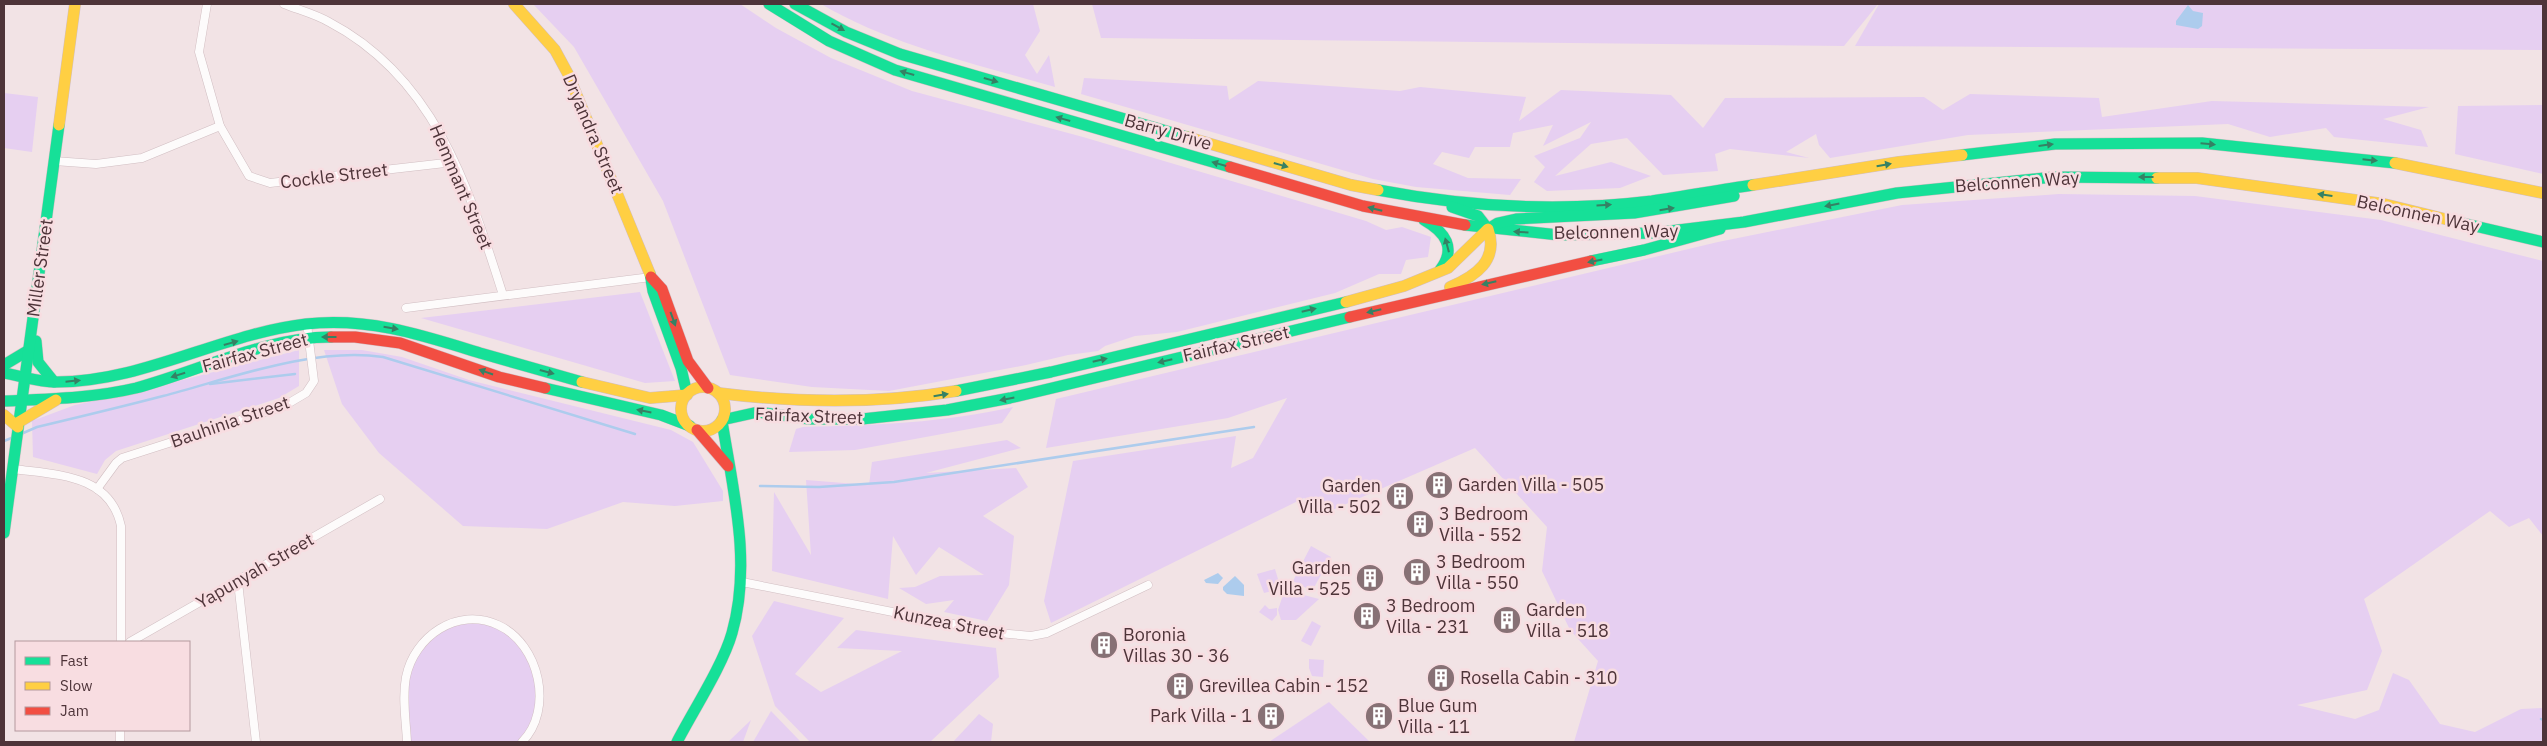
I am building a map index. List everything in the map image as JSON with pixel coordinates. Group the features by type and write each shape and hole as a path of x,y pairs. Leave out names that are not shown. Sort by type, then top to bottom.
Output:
{"main road":[{"name":"Miller Street","path":"4,533 75,4"},
{"name":"Dryandra Street","path":"514,4 555,50 568,74 651,276 652,291 681,368 687,395"},
{"name":"Barry Drive","path":"769,4 840,48 895,70 1299,188 1423,219 1488,229"},
{"name":"Barry Drive","path":"795,4 846,32 900,54 1331,180 1408,196 1507,205 1555,207"},
{"name":"Belconnen Way","path":"1555,207 1650,201 1899,162 2055,144 2202,143 2392,162 2543,193"},
{"path":"1488,229 1498,223 1516,219 1612,215 1673,208 1836,173"},
{"name":"Belconnen Way","path":"1488,229 1559,234 1622,234 1682,231 1744,222 1897,193 2054,177 2197,178 2384,204 2543,242"},
{"path":"1408,196 1471,212 1483,220 1492,237 1491,248 1486,262 1480,270 1458,284 1421,300"},
{"path":"1423,219 1438,230 1449,245 1447,261 1433,276"},
{"name":"Fairfax Street","path":"722,421 758,412 829,420 947,410 1010,398 1421,300 1644,250 1744,222"},
{"name":"Fairfax Street","path":"713,390 745,398 830,402 893,400 931,396 1029,377 1387,291 1433,276 1458,260 1479,236 1488,229"},
{"name":"Dryandra Street","path":"651,276 662,288 688,361 713,390"},
{"path":"35,307 36,356 41,367 54,382"},
{"name":"Fairfax Street","path":"4,373 54,382 129,372 277,329 307,324 357,322 400,329 516,364 631,395 650,398 687,395"},
{"name":"Fairfax Street","path":"4,401 57,399 135,388 281,343 308,337 355,337 400,343 499,377 661,415 693,428"},
{"path":"4,364 29,350"},
{"path":"677,742 732,634 742,582 741,540 722,421 725,409 713,390 697,388 687,395 682,411 693,428 728,466"},
{"path":"4,415 18,425 57,399"},
{"path":"693,428 713,429 722,421"}],"street":[{"name":"Cockle Street","path":"207,4 199,52 220,126 249,176 270,183 454,162"},
{"name":"Hemmant Street","path":"284,4 329,22 378,54 414,93 437,124 454,162 480,224 503,295"},
{"path":"54,161 96,164 142,158 220,126"},
{"path":"406,308 651,276"},
{"name":"Bauhinia Street","path":"97,489 116,463 122,458 284,406 306,393 314,381 307,324"},
{"path":"14,469 68,477 97,489 109,498 118,512 121,526 121,641"},
{"name":"Yapunyah Street","path":"132,641 238,582 380,499"},
{"path":"238,582 256,742"},
{"name":"Kunzea Street","path":"742,582 998,633 1031,636 1047,633 1148,584"},
{"path":"407,742 405,689 413,655 424,640 439,628 466,620 498,625 511,633 530,656 538,680 540,706 534,724 522,742"}],"shaded area":[{"path":"533,4 740,4 776,28 831,58 912,91 1083,137 1366,221 1386,230 1402,227 1431,237 1428,257 1406,260 1401,274 1379,274 1335,293 1177,332 1135,336 1105,346 1098,351 1068,355 1026,365 889,391 812,387 730,375 663,201 574,47"},
{"path":"821,4 1033,4 1040,31 1025,55 1037,74 1049,55 1055,87 965,62 906,43 848,19"},
{"path":"1092,4 1878,4 1844,46 1101,38"},
{"path":"1879,4 2543,4 2543,50 1855,46"},
{"path":"1084,78 1227,86 1229,100 1258,81 1400,91 1420,87 1526,97 1519,121 1561,90 1671,95 1703,128 1725,98 1924,97 1943,110 1970,94 2099,98 2102,117 2212,101 2429,107 2383,119 2421,130 2428,147 2334,137 2326,128 2270,137 2228,124 1968,135 1830,158 1819,145 1816,134 1786,152 1809,158 1730,149 1715,154 1718,171 1663,175 1627,138 1591,144 1555,176 1611,162 1651,176 1620,188 1547,191 1534,182 1545,167 1534,156 1580,138 1591,122 1543,146 1553,125 1513,133 1510,147 1475,147 1469,158 1442,152 1433,164 1468,178 1521,179 1510,195 1416,187 1373,179 1081,94"},
{"path":"4,93 38,97 32,152 4,148"},
{"path":"2543,105 2543,174 2455,154 2458,106"},
{"path":"2059,194 2195,196 2381,220 2543,261 2543,536 2529,518 2509,527 2490,511 2364,599 2382,651 2367,690 2297,705 2355,719 2379,710 2393,673 2409,680 2440,724 2475,732 2521,709 2543,708 2543,742 1574,742 1598,661 1570,630 1542,571 1547,527 1475,448 1330,511 1304,498 1051,623 1044,601 1073,461 1236,436 1231,468 1253,458 1287,398 1228,418 1046,448 1056,399 1718,242 1902,205"},
{"path":"640,292 675,381 645,383 421,318"},
{"path":"299,350 299,386 279,398 116,451 105,460 97,474 33,457 32,421 75,405 136,392"},
{"path":"324,350 362,350 402,357 469,380 671,430 693,442 723,491 723,501 675,506 623,502 547,529 463,526 379,453 342,404"},
{"path":"1013,407 1002,423 855,450 789,452 796,429 803,427 935,420"},
{"path":"1007,440 1021,448 926,473 1016,468 1028,487 983,516 1014,536 1009,585 987,621 944,612 954,600 926,604 899,588 915,587 940,576 984,575 939,547 916,575 893,536 888,599 772,571 774,492 811,555 806,480 869,485 872,462"},
{"path":"1311,546 1331,557 1312,591 1293,581"},
{"path":"1275,569 1281,589 1264,593 1257,574"},
{"path":"1296,593 1319,599 1296,620 1281,620 1278,610 1283,595"},
{"path":"774,601 844,618 795,674 821,692 902,651 837,648 856,630 996,648 999,677 930,742 810,742 775,706 752,636"},
{"path":"1265,605 1269,609 1277,608 1277,615 1272,621 1259,612"},
{"path":"466,620 498,625 529,656 540,706 522,742 407,742 406,679 428,636"},
{"path":"1312,621 1321,626 1311,646 1301,641"},
{"path":"1309,659 1324,660 1323,677 1312,676 1309,668"},
{"path":"1329,702 1370,742 1269,742"},
{"path":"771,711 801,742 753,742"},
{"path":"979,714 993,724 991,742 953,742"},
{"path":"751,720 743,742 728,742"}],"water":[{"path":"2188,5 2193,11 2203,13 2202,26 2198,29 2176,25 2176,21"},
{"path":"1218,573 1223,578 1218,584 1206,583 1204,580"},
{"path":"1235,576 1244,585 1244,596 1227,594 1223,590 1223,587"}],"waterway":[{"path":"21,434 37,427 163,396 272,366 328,356 356,355 383,357 635,434"},
{"path":"210,384 295,374"},
{"path":"760,486 819,487 894,482 1254,427"},
{"path":"4,441 14,437"}],"traffic: fast":[{"path":"769,4 829,41 895,70 1230,167"},
{"path":"795,4 846,32 900,54 1187,137"},
{"path":"4,533 59,125"},
{"path":"1962,155 2055,144 2202,143 2395,163"},
{"path":"1465,225 1559,235 1654,233 1744,222 1897,193 2054,177 2157,178"},
{"path":"1378,190 1480,204 1549,207 1652,201 1753,185"},
{"path":"1488,229 1498,223 1516,219 1634,213 1734,196"},
{"path":"1452,207 1478,216 1488,229"},
{"path":"1424,220 1438,230 1446,241 1448,255 1440,270"},
{"path":"2449,220 2543,242"},
{"path":"1591,261 1644,250 1720,229"},
{"path":"650,274 653,291 681,368 687,394"},
{"path":"956,391 1051,372 1346,302"},
{"path":"722,420 758,412 809,419 862,419 947,410 1010,398 1350,317"},
{"path":"4,373 50,382 88,380 151,366 274,329 329,322 373,325 416,334 582,382"},
{"path":"4,401 71,398 136,388 257,349 307,338 331,337"},
{"path":"36,341 38,362 54,382"},
{"path":"4,365 29,350"},
{"path":"545,388 661,415 690,426"},
{"path":"677,742 728,646 738,607 741,554 739,527 722,421"}],"traffic: slow":[{"path":"59,125 75,4"},
{"path":"514,4 555,50 568,74 650,274"},
{"path":"1187,137 1351,185 1378,190"},
{"path":"1753,185 1899,162 1962,155"},
{"path":"2395,163 2543,193"},
{"path":"2157,178 2197,178 2384,204 2449,220"},
{"path":"1346,302 1404,286 1448,268 1488,229 1491,240 1490,250 1483,266 1468,278 1450,287"},
{"path":"582,382 650,398 687,395"},
{"path":"703,387 715,391 721,397 725,409 721,421 715,427 703,431 691,427 685,421 681,409 685,397 691,391 703,387"},
{"path":"718,393 778,399 837,401 897,398 956,391"},
{"path":"19,422 56,400"},
{"path":"4,415 18,427"}],"traffic: jam":[{"path":"1230,167 1363,206 1465,225"},
{"path":"1350,317 1591,261"},
{"path":"651,277 662,289 688,361 708,388"},
{"path":"331,337 355,337 400,343 499,377 545,388"},
{"path":"697,430 728,466"}],"place":[{"name":"Garden Villa - 505","path":"1439,485"},
{"name":"Garden Villa - 502","path":"1400,496"},
{"name":"3 Bedroom Villa - 552","path":"1420,524"},
{"name":"3 Bedroom Villa - 550","path":"1417,572"},
{"name":"Garden Villa - 525","path":"1370,578"},
{"name":"3 Bedroom Villa - 231","path":"1367,616"},
{"name":"Garden Villa - 518","path":"1507,620"},
{"name":"Boronia Villas 30 - 36","path":"1104,645"},
{"name":"Rosella Cabin - 310","path":"1441,678"},
{"name":"Grevillea Cabin - 152","path":"1180,686"},
{"name":"Park Villa - 1","path":"1271,716"},
{"name":"Blue Gum Villa - 11","path":"1379,716"}]}
